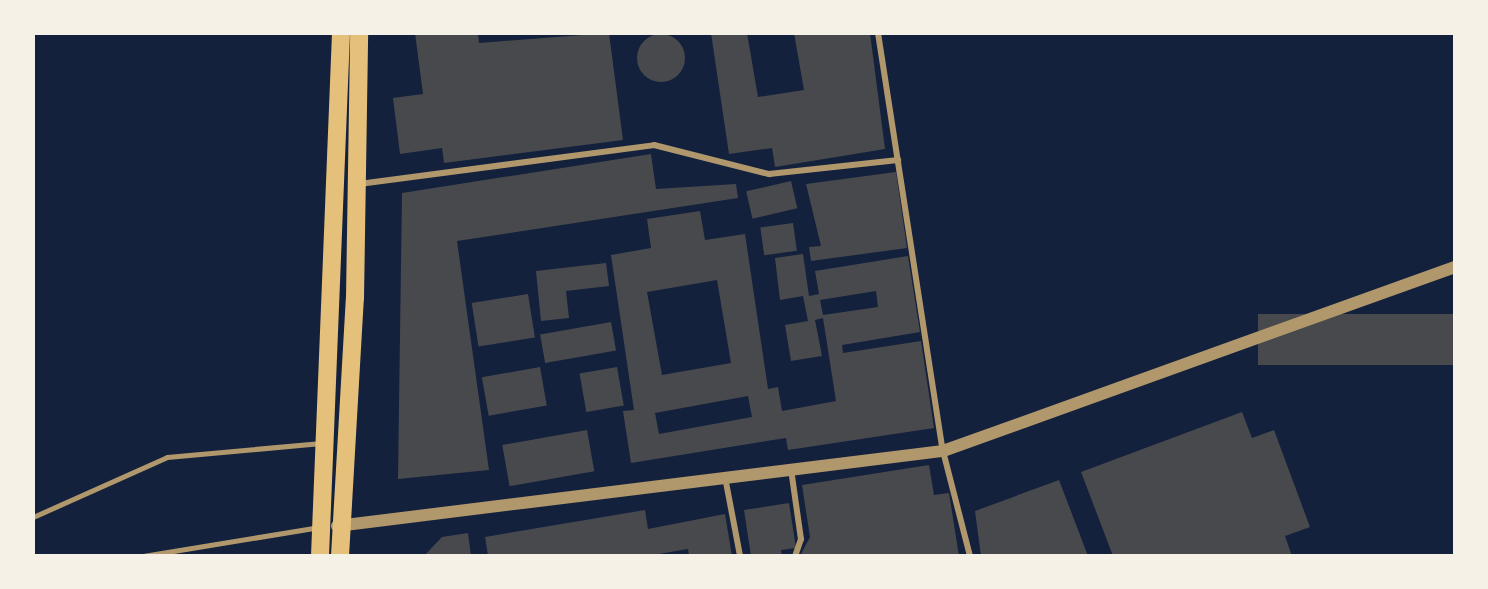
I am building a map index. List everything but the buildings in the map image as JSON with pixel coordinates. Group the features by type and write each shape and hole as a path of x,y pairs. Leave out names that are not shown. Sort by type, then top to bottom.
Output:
{"main road":[{"path":"340,556 332,526 325,442 341,33"},
{"path":"320,556 332,526 357,185 359,33"}],"street":[{"path":"878,33 943,451 970,556"},
{"path":"357,185 654,145 769,174 898,160"},
{"path":"332,526 943,451 1455,267"},
{"path":"791,469 801,539 795,556"},
{"path":"725,477 740,556"}],"lane":[{"path":"33,517 167,457 325,442"},
{"path":"143,556 332,526"}]}
